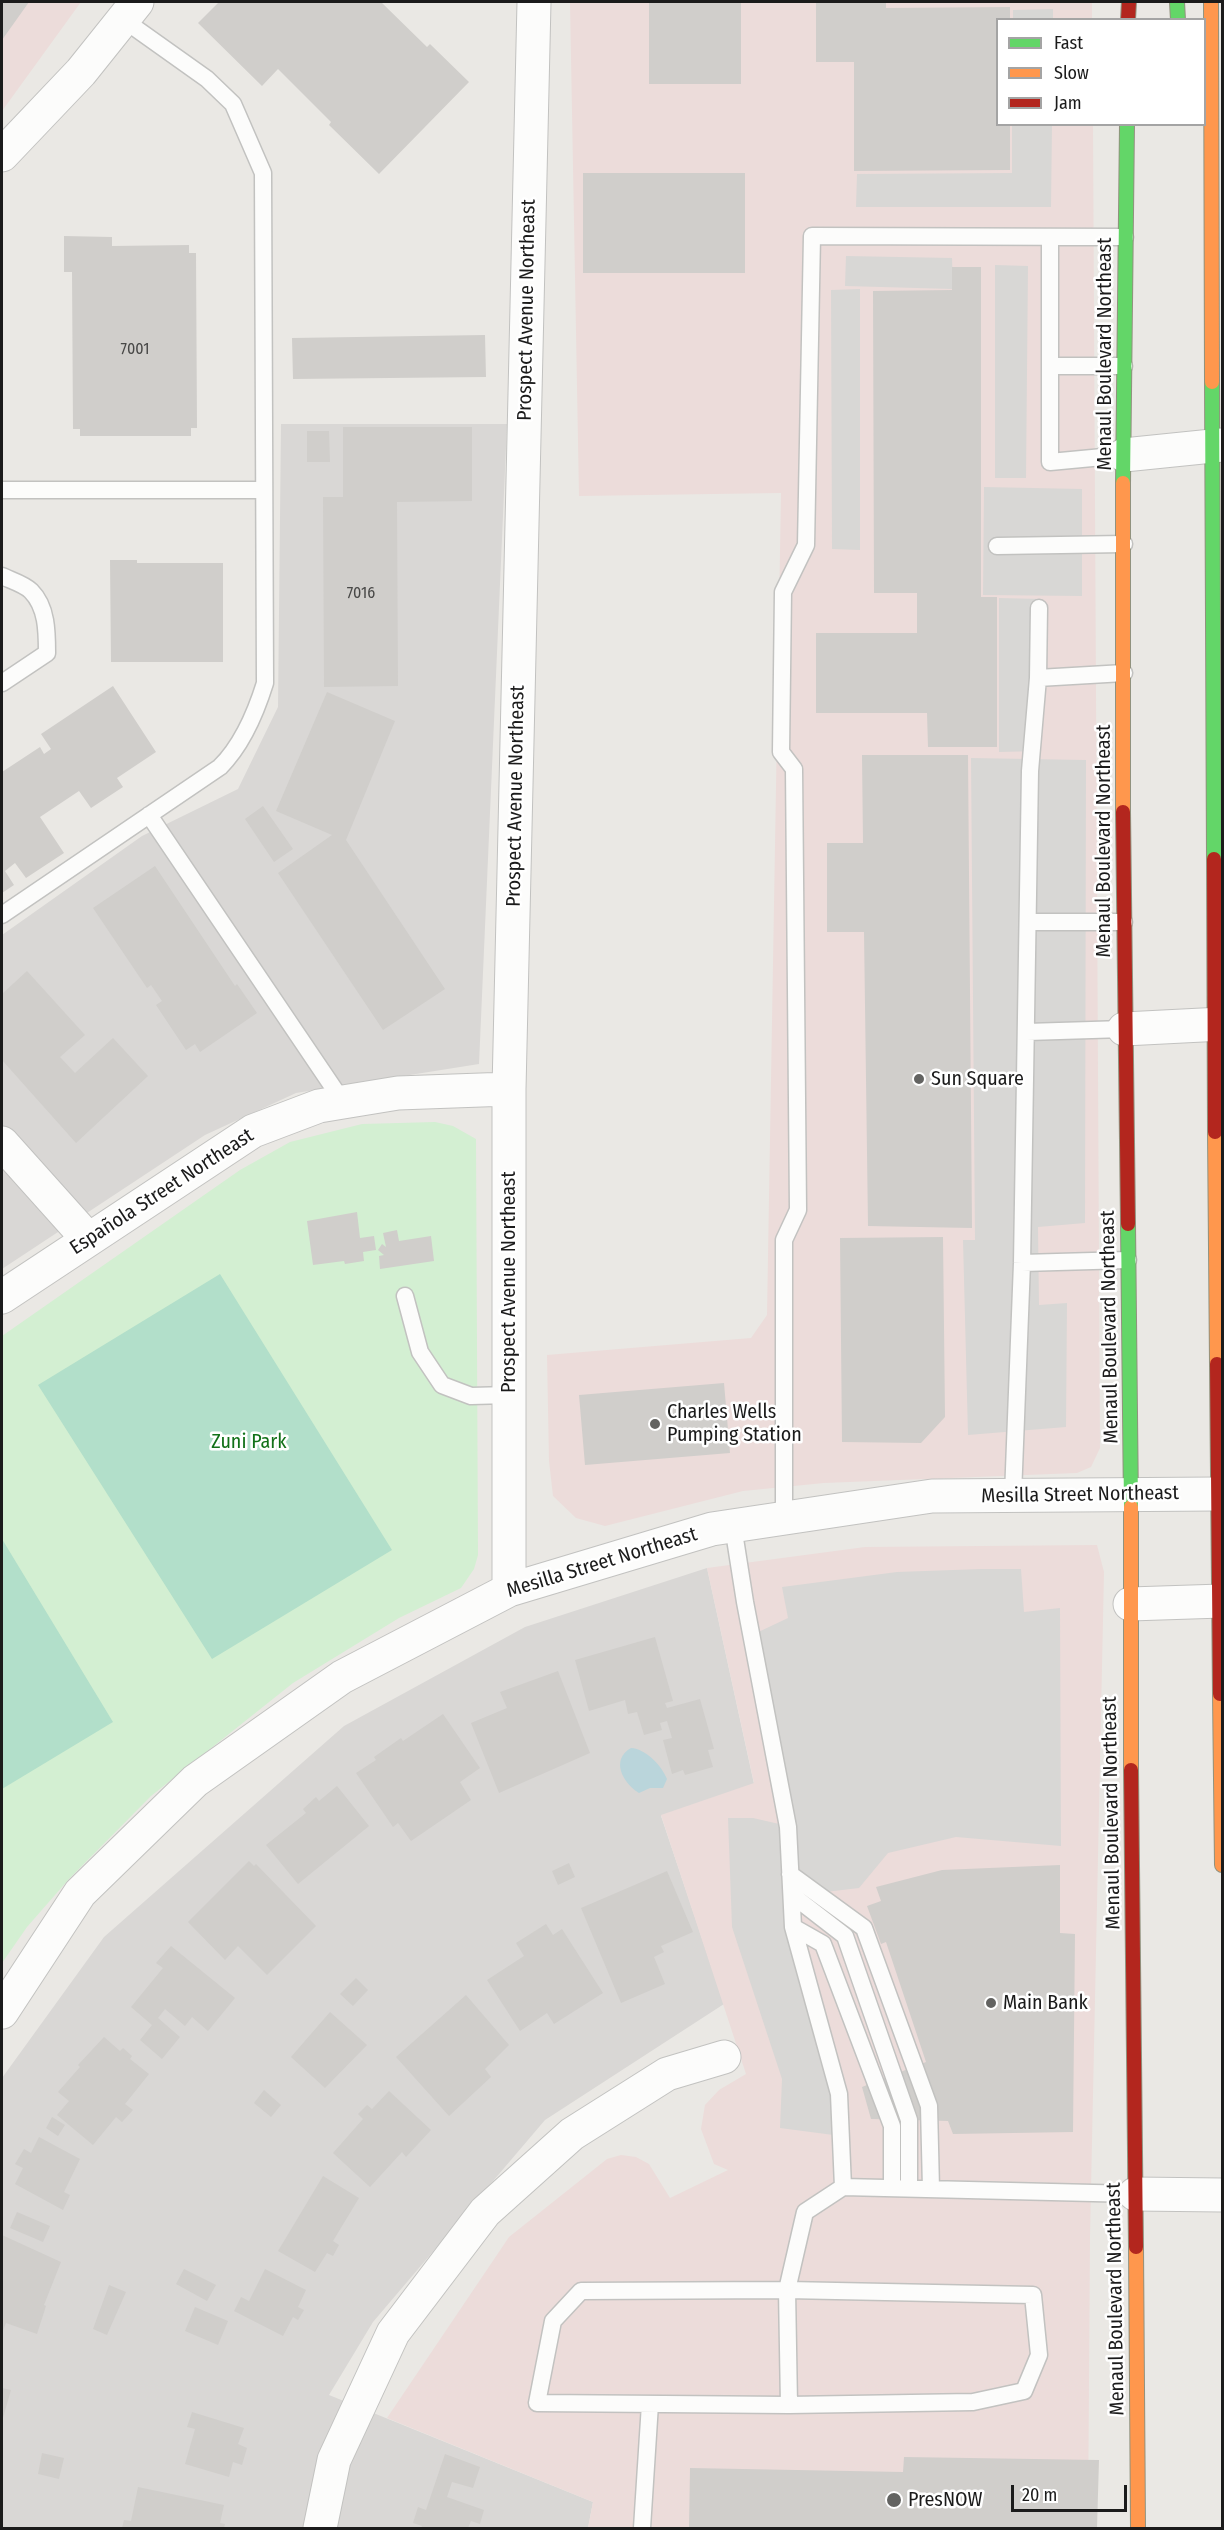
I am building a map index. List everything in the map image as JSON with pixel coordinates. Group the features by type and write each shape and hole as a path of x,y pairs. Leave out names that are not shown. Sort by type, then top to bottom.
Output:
{"main road":[{"path":"1128,18 1129,2"},
{"path":"1177,2 1178,18"},
{"path":"1211,2 1211,145 1217,446 1217,1494 1221,1601 1222,1865"},
{"name":"Menaul Boulevard Northeast","path":"1127,126 1124,366 1124,1029 1133,1493 1130,1604 1138,2529"},
{"path":"1204,126 1211,145"}],"street":[{"name":"Prospect Avenue Northeast","path":"508,1590 509,1089 534,2"},
{"path":"2,155 47,109 130,11"},
{"path":"1124,455 1217,446"},
{"path":"1124,1029 1218,1024"},
{"name":"Española Street Northeast","path":"2,1297 253,1131 319,1106 398,1093 509,1089"},
{"path":"2,1143 88,1239"},
{"name":"Mesilla Street Northeast","path":"2,2012 80,1893 195,1781 342,1677 508,1590 712,1529 932,1496 1217,1494"},
{"path":"1130,1604 1221,1601"},
{"path":"320,2529 334,2460 393,2333 485,2212 572,2134 667,2073 724,2056"},
{"path":"1135,2194 1222,2195"}],"lane":[{"path":"2,915 220,767 232,755 258,706 266,683 263,173 232,104 207,78 130,11"},
{"path":"784,1518 784,1240 798,1210 794,769 781,752 783,592 806,545 812,236 1125,237"},
{"path":"1050,237 1050,462 1124,455"},
{"path":"1050,366 1124,366"},
{"path":"2,490 264,490"},
{"path":"997,546 1124,544"},
{"path":"2,576 30,590 41,606 48,631 47,653 2,682"},
{"path":"1013,1495 1022,1263 1030,922 1030,771 1038,678 1039,608"},
{"path":"1038,678 1124,672"},
{"path":"149,815 344,1102"},
{"path":"1030,922 1124,922"},
{"path":"1027,1032 1124,1029"},
{"path":"1022,1263 1128,1260"},
{"path":"405,1296 420,1352 442,1385 471,1396 508,1395"},
{"path":"733,1526 745,1602 788,1827 793,1927 839,2094 843,2187"},
{"path":"790,1874 864,1928 929,2106 931,2189"},
{"path":"792,1895 845,1936 909,2120 901,2188"},
{"path":"793,1927 823,1944 892,2126 901,2188"},
{"path":"789,2405 787,2290 805,2212 843,2187 1135,2194"},
{"path":"787,2290 1033,2295 1039,2355 1024,2391 984,2400 789,2405 537,2403 553,2321 581,2291 787,2290"},
{"path":"642,2529 650,2404"}],"shaded area":[{"path":"2,2 81,2 2,111"},
{"path":"570,2 1092,2 1092,18 996,18 996,126 1093,126 1100,1448 1091,1467 1077,1473 824,1483 743,1491 605,1526 576,1518 553,1496 549,1461 547,1355 751,1338 767,1315 781,493 579,496"},
{"path":"1053,9 1053,18 1013,18 1013,10"},
{"path":"1012,126 1052,126 1051,207 856,207 857,174 1012,173"},
{"path":"846,256 952,258 953,289 845,286"},
{"path":"995,265 1028,266 1026,478 995,478"},
{"path":"860,289 860,550 832,549 831,290"},
{"path":"281,424 507,424 479,1064 296,1093 205,1135 2,1269 2,935 142,836 238,789 278,707"},
{"path":"984,487 1082,489 1082,596 983,595"},
{"path":"999,598 1041,599 1039,751 999,752"},
{"path":"971,758 1086,760 1085,1223 1038,1227 1039,1305 1067,1303 1066,1427 968,1435 963,1240 975,1240"},
{"path":"1097,1545 1104,1572 1090,2236 1088,2528 588,2528 593,2502 387,2418 509,2237 607,2159 621,2155 636,2157 649,2164 670,2198 728,2170 714,2164 701,2129 705,2105 719,2090 746,2074 661,1815 754,1783 707,1568 865,1547"},
{"path":"707,1568 754,1784 661,1816 724,2004 545,2120 373,2322 329,2395 593,2502 588,2528 2,2528 2,2078 104,1937 344,1726 525,1627"},
{"path":"1021,1569 1024,1612 1060,1608 1061,1846 956,1837 888,1853 859,1888 792,1896 841,2136 780,2128 782,2079 732,1927 728,1818 753,1818 788,1826 752,1635 788,1618 782,1587 897,1572"}],"green space":[{"name":"Zuni Park","path":"435,1122 453,1126 476,1139 478,1555 474,1569 461,1588 399,1618 293,1683 151,1796 69,1879 27,1927 2,1963 2,1336 240,1170 290,1142 362,1124"},
{"path":"220,1274 392,1550 212,1659 38,1385"},
{"path":"2,1539 113,1722 2,1789"}],"water":[{"path":"631,1748 648,1755 661,1769 667,1779 663,1788 650,1788 639,1793 624,1778 620,1765 621,1759"}],"building":[{"path":"2,2 29,2 2,40"},
{"path":"219,2 381,2 427,47 430,44 469,82 379,174 329,125 331,122 278,69 262,86 198,23"},
{"path":"649,2 741,2 741,84 649,84"},
{"path":"816,2 886,2 886,8 1010,7 1010,18 996,18 996,126 1010,126 1010,170 854,171 854,62 816,62"},
{"path":"583,173 745,173 745,273 583,273"},
{"path":"64,236 112,237 112,246 189,245 189,253 196,253 197,428 191,428 191,436 80,436 80,429 73,429 72,272 64,272"},
{"path":"952,267 981,267 981,597 997,597 997,747 928,747 927,713 816,713 816,633 917,633 917,593 874,593 873,291 952,290"},
{"path":"485,335 486,377 293,379 292,338"},
{"path":"343,427 472,427 472,501 397,502 398,686 324,687 323,497 343,497"},
{"path":"307,431 329,431 330,462 307,462"},
{"path":"110,560 137,560 137,563 223,563 223,662 111,662"},
{"path":"113,686 156,752 117,778 123,787 91,808 79,791 40,817 64,853 26,878 15,863 5,871 14,885 2,893 2,772 40,747 44,754 51,749 41,734"},
{"path":"327,692 395,721 346,840 445,989 383,1030 278,873 332,835 276,811"},
{"name":"Sun Square","path":"862,755 968,755 972,1228 868,1226 864,932 827,932 827,843 863,843"},
{"path":"263,806 293,849 274,862 245,819"},
{"path":"155,866 235,986 237,984 257,1013 200,1052 195,1044 186,1050 156,1005 162,1001 151,985 147,988 93,908"},
{"path":"27,971 85,1035 60,1057 75,1073 113,1038 148,1076 76,1143 2,1060 2,994"},
{"path":"357,1212 360,1238 374,1236 376,1250 363,1252 364,1261 313,1265 307,1221"},
{"path":"397,1230 399,1241 431,1236 434,1261 380,1269 379,1256 384,1255 378,1250 382,1244 386,1247 383,1233"},
{"path":"943,1237 945,1417 921,1443 842,1442 840,1238"},
{"name":"Charles Wells Pumping Station","path":"724,1383 730,1453 585,1465 579,1395"},
{"path":"655,1637 673,1701 665,1703 667,1708 700,1699 714,1749 708,1750 713,1767 685,1775 683,1770 672,1774 663,1740 672,1738 667,1721 660,1723 662,1730 644,1735 637,1712 628,1714 625,1700 589,1711 575,1660"},
{"path":"558,1671 590,1753 499,1793 471,1723 507,1708 500,1692"},
{"path":"443,1714 480,1768 460,1782 471,1800 411,1841 398,1823 393,1827 356,1773 376,1760 374,1757 401,1738 403,1741"},
{"path":"337,1786 369,1826 298,1884 266,1845 306,1813 303,1809 316,1797 319,1801"},
{"path":"249,1861 254,1866 256,1864 316,1926 267,1975 238,1946 225,1960 188,1922"},
{"path":"569,1863 575,1877 558,1885 552,1871"},
{"name":"Main Bank","path":"1060,1865 1060,1933 1075,1934 1073,2132 953,2134 948,2121 871,2119 862,2087 926,2062 886,1942 881,1944 867,1906 881,1901 876,1887 942,1870"},
{"path":"667,1871 693,1932 661,1946 664,1952 654,1957 665,1984 621,2003 581,1908"},
{"path":"546,1924 553,1935 562,1929 603,1993 554,2024 547,2013 520,2031 487,1980 524,1956 516,1943"},
{"path":"171,1946 235,1998 208,2031 192,2017 185,2026 165,2009 158,2018 180,2037 162,2059 140,2040 152,2025 131,2007 163,1968 156,1963"},
{"path":"356,1978 368,1990 353,2006 340,1994"},
{"path":"466,1995 509,2045 485,2069 491,2077 449,2116 396,2057"},
{"path":"330,2012 367,2045 325,2088 291,2057"},
{"path":"104,2037 120,2051 123,2048 132,2056 130,2059 149,2074 125,2104 133,2110 122,2122 116,2117 93,2145 57,2115 69,2101 58,2092 80,2067 78,2065"},
{"path":"264,2090 281,2105 271,2117 254,2103"},
{"path":"389,2091 431,2130 406,2157 402,2152 370,2187 333,2153 363,2119 358,2114 367,2105 372,2109"},
{"path":"52,2117 65,2125 58,2136 46,2128"},
{"path":"39,2137 80,2159 64,2192 70,2195 63,2210 15,2184 23,2168 15,2164 24,2149 31,2153"},
{"path":"323,2176 359,2198 333,2241 339,2245 333,2256 327,2253 315,2272 278,2251"},
{"path":"17,2212 50,2226 43,2242 10,2228"},
{"path":"2,2235 61,2262 44,2305 46,2306 37,2334 6,2323 2,2333"},
{"path":"184,2269 216,2285 207,2301 176,2284"},
{"path":"265,2269 306,2290 298,2307 304,2310 298,2320 293,2317 283,2336 234,2311 241,2297 249,2301"},
{"path":"109,2285 126,2292 107,2335 93,2329"},
{"path":"195,2307 228,2321 218,2345 185,2331"},
{"path":"2,2388 11,2390 3,2418 2,2418"},
{"path":"192,2412 244,2428 238,2444 247,2448 242,2465 233,2462 229,2477 185,2464 195,2429 187,2427"},
{"path":"42,2453 64,2458 59,2479 38,2474"},
{"path":"445,2454 480,2467 473,2488 452,2482 447,2497 484,2510 480,2524 471,2521 468,2528 421,2528 422,2526 413,2523 418,2507 426,2510"},
{"name":"PresNOW","path":"904,2457 1099,2460 1097,2528 689,2528 690,2468 903,2472"},
{"path":"138,2487 224,2505 220,2523 225,2524 224,2528 122,2528 124,2520 131,2521"}],"traffic: fast":[{"path":"1177,2 1178,18"},
{"path":"1123,483 1127,126"},
{"path":"1212,382 1214,859"},
{"path":"1128,1224 1131,1507"}],"traffic: slow":[{"path":"1211,2 1212,382"},
{"path":"1123,483 1123,812"},
{"path":"1215,1132 1217,1364"},
{"path":"1131,1507 1131,1770"},
{"path":"1220,1694 1222,1865"},
{"path":"1136,2247 1138,2528"}],"traffic: jam":[{"path":"1128,18 1129,2"},
{"path":"1123,812 1128,1224"},
{"path":"1214,859 1215,1132"},
{"path":"1217,1364 1220,1694"},
{"path":"1131,1770 1136,2247"}],"place":[{"name":"Sun Square","path":"919,1079"},
{"name":"Charles Wells Pumping Station","path":"655,1424"},
{"name":"Main Bank","path":"991,2003"},
{"name":"PresNOW","path":"894,2500"}]}
